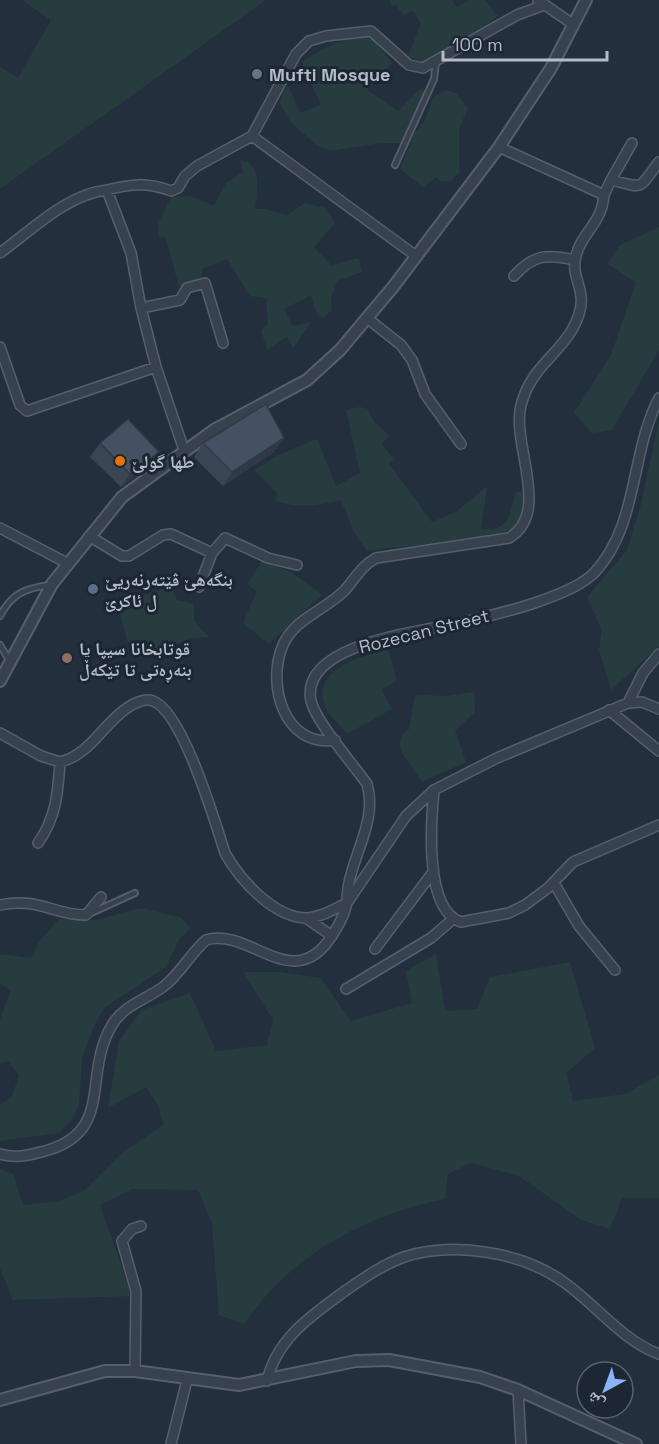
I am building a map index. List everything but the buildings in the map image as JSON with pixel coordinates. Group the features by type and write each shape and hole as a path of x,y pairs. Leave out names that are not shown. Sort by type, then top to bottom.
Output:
{"street":[{"path":"0,681 9,660 52,585 67,563 122,497 213,430 307,380 340,350 416,256 499,147 551,68 586,0"},
{"path":"0,253 76,198 90,192 128,184 149,183 171,191 178,188 185,176 197,166 252,136 296,54 309,41 363,30 371,31 409,65 423,68 541,3 574,25"},
{"path":"252,136 416,256"},
{"path":"335,740 320,742 306,737 288,720 280,702 277,672 283,644 297,625 334,599 368,562 376,558 497,540 517,533 528,513 529,498 520,434 521,405 537,370 565,340 580,313 582,290 575,260 582,242 600,216 604,195 632,142"},
{"path":"499,147 604,195"},
{"path":"611,180 634,188 642,185 659,162"},
{"path":"107,190 131,253 141,308 156,367 184,450"},
{"path":"514,276 526,263 535,258 546,256 575,260"},
{"path":"141,308 180,300 187,288 205,283 223,343"},
{"path":"367,318 400,345 412,360 425,394 461,444"},
{"path":"1,351 20,405 27,411 156,367"},
{"name":"Rozecan Street","path":"346,903 348,884 369,816 370,797 366,784 314,710 311,689 321,669 345,652 381,638 461,623 535,602 572,589 594,573 610,550 627,514 647,426 659,398"},
{"path":"0,528 67,563"},
{"path":"89,536 122,556 129,556 163,535 171,534 212,553"},
{"path":"199,587 212,553 225,537 268,558 297,565"},
{"path":"628,703 643,673 659,654"},
{"path":"0,733 41,756 60,762 81,753 127,708 141,700 153,701 171,716 182,737 233,869 281,911 306,918 332,936"},
{"path":"306,918 331,912 346,903 406,816 434,790 497,758 628,703 642,702 659,710"},
{"path":"609,710 637,730 659,751"},
{"path":"38,843 49,828 57,804 60,762"},
{"path":"434,790 431,822 433,872 444,905 453,919"},
{"path":"346,989 431,938 453,919 474,920 509,913 537,899 580,857 659,825"},
{"path":"375,949 433,872"},
{"path":"554,883 579,926 615,970"},
{"path":"0,905 20,901 86,915 101,897"},
{"path":"0,1155 22,1157 66,1144 77,1137 89,1120 99,1055 113,1024 131,1005 166,985 207,940 228,939 288,962 315,954 332,936 345,913 346,903"},
{"path":"135,1371 136,1291 122,1241 132,1229 141,1226"},
{"path":"267,1381 273,1358 284,1342 305,1323 379,1268 427,1251 486,1253 516,1259 541,1269 573,1288 635,1342 659,1354"},
{"path":"0,1400 105,1371 135,1371 238,1386 356,1361 388,1360 480,1377 518,1390 636,1444"},
{"path":"171,1444 187,1380"},
{"path":"518,1390 522,1444"}],"lane":[{"path":"395,165 434,79 436,62"},
{"path":"0,616 12,597 19,592 27,588 52,585"},
{"path":"0,645 9,660"},
{"path":"86,915 135,893"}],"green space":[{"path":"22,0 266,0 0,189 0,66 18,78 51,20"},
{"path":"390,0 452,0 457,7 470,0 485,0 498,16 443,55 422,62 408,56 421,23 413,11 404,15 395,5 391,7"},
{"path":"370,35 392,63 367,90 398,111 421,88 426,93 400,143 381,143 330,151 317,145 291,123 280,103 284,87 289,87 300,113 321,105 302,62 334,44"},
{"path":"446,90 456,93 468,108 459,129 459,173 450,182 440,181 436,177 423,187 400,169 415,132 424,122 433,97"},
{"path":"240,160 247,162 255,173 257,187 255,209 265,209 287,215 305,203 325,208 335,223 314,247 331,265 359,258 362,272 337,281 331,298 332,310 323,318 317,315 311,295 284,309 293,326 311,322 293,348 287,337 267,350 261,330 268,324 266,298 250,296 227,259 202,269 202,276 196,280 196,283 179,287 166,238 159,237 158,224 171,197 191,196 214,206 226,183 243,172"},
{"path":"659,227 659,350 612,430 592,433 574,413 611,355 636,282 607,264 620,245"},
{"path":"360,407 368,409 374,422 390,436 381,444 394,459 389,464 432,522 457,511 487,486 481,529 497,528 503,525 509,515 516,492 525,491 519,522 507,531 491,536 367,551 354,533 341,500 307,506 291,505 274,500 278,494 254,470 278,455 317,439 336,486 360,473 346,410"},
{"path":"659,420 659,646 611,690 599,650 602,630 587,597 627,550 641,504"},
{"path":"262,561 291,572 322,595 269,644 243,623 257,591 247,584"},
{"path":"170,586 177,600 194,604 194,621 209,637 189,639 139,658 127,640 116,599 141,597"},
{"path":"388,649 397,680 382,690 392,709 347,734 324,704 322,692 326,681 342,666 366,655"},
{"path":"474,692 475,712 455,731 466,762 422,782 402,753 400,743 402,735 409,729 415,695 448,696"},
{"path":"141,908 180,917 190,928 179,940 166,967 105,1007 94,1026 82,1058 79,1105 72,1120 59,1133 0,1141 0,1105 12,1097 19,1075 8,1061 0,1064 0,1019 11,991 0,983 0,954 31,958 39,942 59,919 96,920"},
{"path":"436,954 445,1011 477,1009 490,977 570,962 595,1048 566,1073 573,1101 625,1094 659,1075 659,1198 622,1198 610,1229 581,1220 519,1176 471,1163 448,1174 445,1199 378,1219 316,1252 274,1287 244,1324 219,1315 212,1224 198,1190 132,1189 100,1205 132,1296 13,1300 0,1268 0,1169 13,1174 23,1205 59,1201 84,1191 123,1152 163,1125 159,1106 146,1087 108,1108 119,1041 142,1010 190,993 216,1051 267,1045 273,1020 243,972 281,972 320,978 351,1021 412,1003 406,971"}],"place":[{"name":"Mufti Mosque","path":"257,74"},
{"name":"طها گولێ","path":"120,461"},
{"name":"بنگەهێ ڤێتەرنەریێ ل ئاکرێ","path":"93,589"},
{"name":"قوتابخانا سیپا یا بنەڕەتی تا تێکەڵ","path":"67,658"}]}
